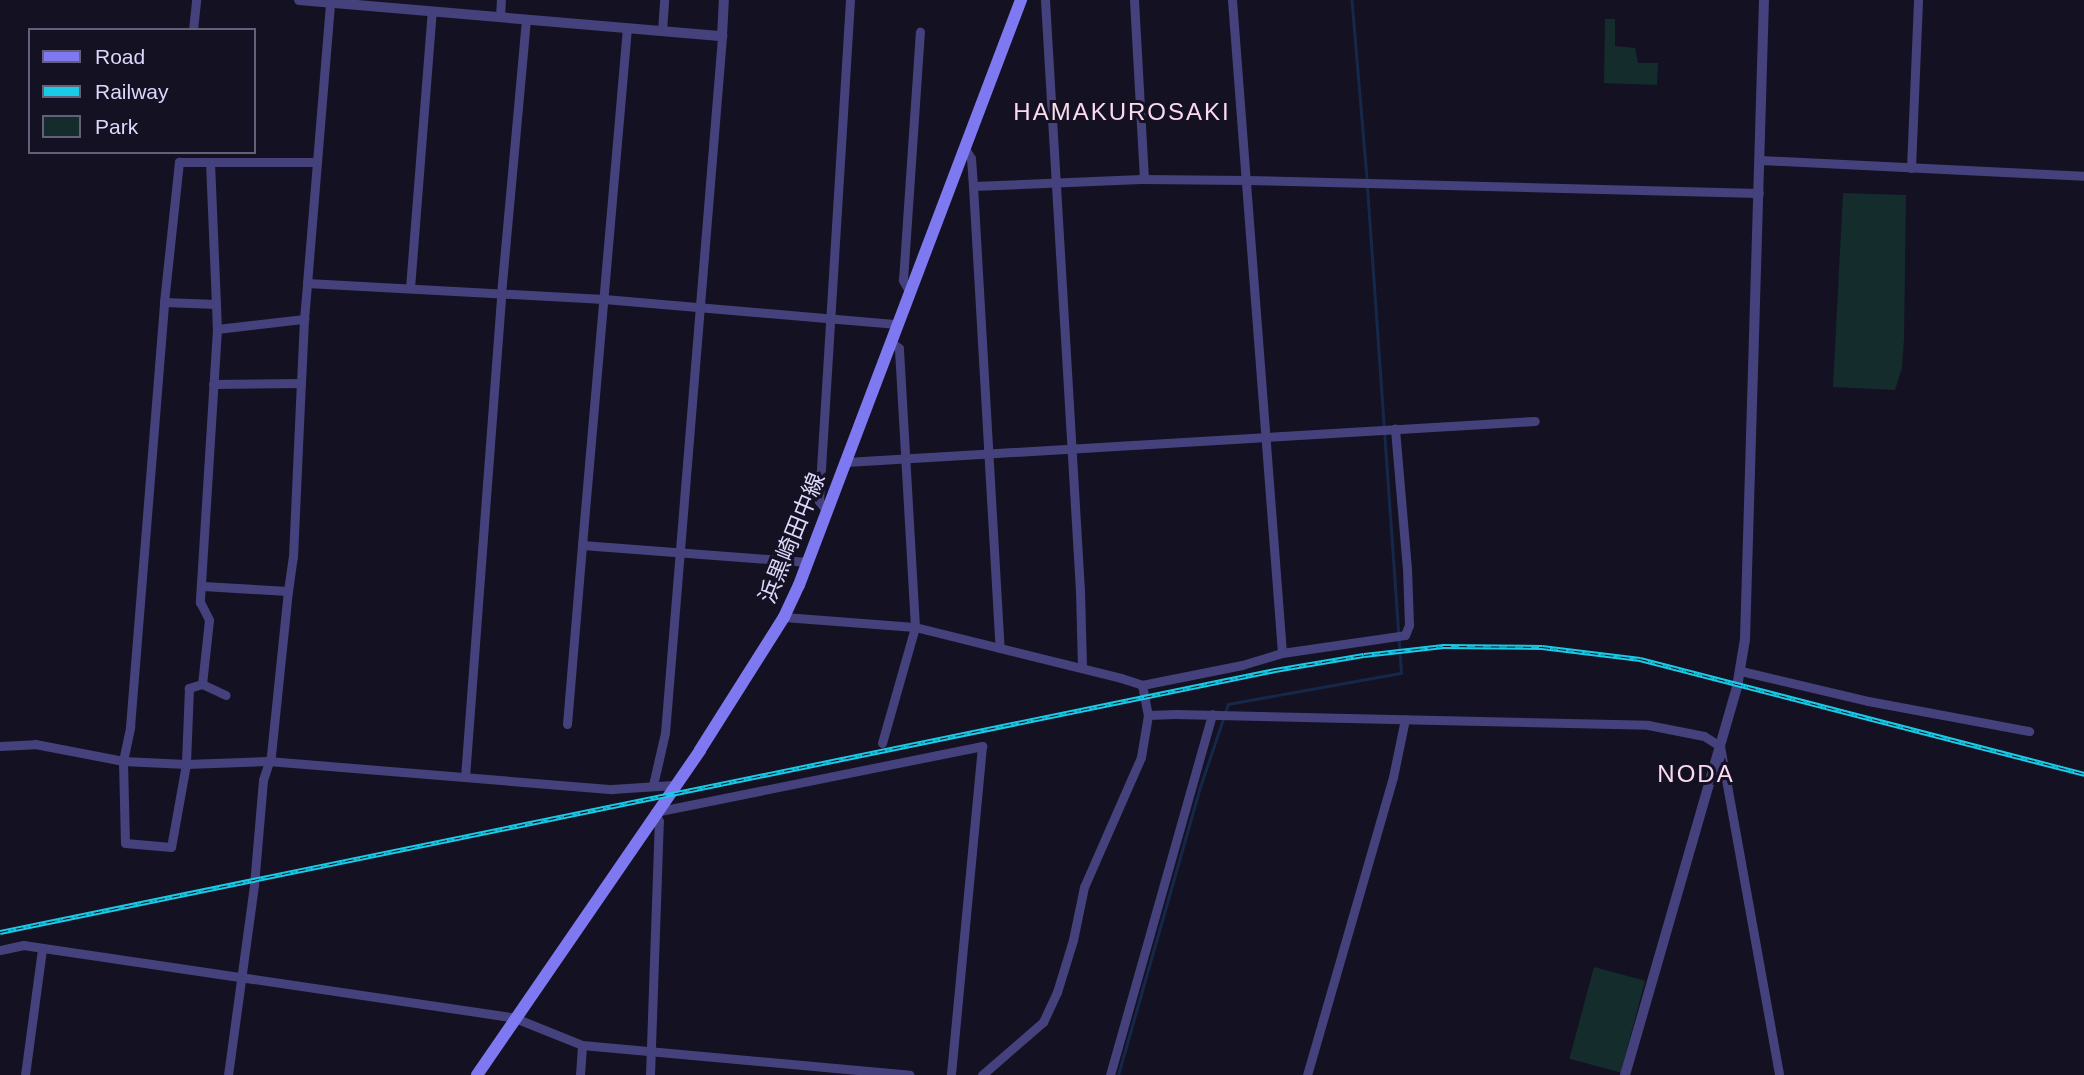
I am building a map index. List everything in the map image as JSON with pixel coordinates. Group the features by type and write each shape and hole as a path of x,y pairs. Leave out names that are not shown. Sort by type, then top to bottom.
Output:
{"main road":[{"name":"浜黒崎田中線","path":"477,1075 713,728 784,617 808,562 1021,0"}],"street":[{"path":"192,28 195,0"},
{"path":"299,0 375,3 435,12 722,36"},
{"path":"410,288 435,12 439,0"},
{"path":"500,17 501,0"},
{"path":"662,31 664,0"},
{"path":"653,785 665,733 724,0"},
{"path":"827,512 819,501 850,0"},
{"path":"1045,0 1082,668"},
{"path":"1134,0 1144,179"},
{"path":"1232,0 1282,653"},
{"path":"1625,1075 1741,670 1749,543 1765,0"},
{"path":"1911,168 1918,0"},
{"path":"228,1075 243,976 263,780 271,755 293,556 304,319 330,3"},
{"path":"464,777 501,294 526,20"},
{"path":"566,724 626,28"},
{"path":"909,291 903,280 920,32"},
{"path":"964,148 971,158 1000,648"},
{"path":"226,695 202,684 189,688 186,764 172,847 125,843 123,761 130,727 163,302 180,157 210,162 317,162"},
{"path":"1760,160 2084,176"},
{"path":"202,684 209,620 200,602 217,329 210,162"},
{"path":"973,186 1144,179 1759,193"},
{"path":"307,283 604,299 897,324"},
{"path":"163,302 216,304"},
{"path":"217,329 304,319"},
{"path":"882,743 915,627 899,348 890,342"},
{"path":"213,384 301,383"},
{"path":"846,462 1535,421"},
{"path":"784,617 915,627 1142,685 1242,665 1282,653 1405,635 1409,625 1407,569 1395,429"},
{"path":"582,545 808,562"},
{"path":"203,586 288,591"},
{"path":"1741,670 1868,701 2029,731"},
{"path":"982,1075 1043,1021 1057,992 1073,940 1084,887 1140,757 1148,715 1142,685"},
{"path":"1148,715 1648,725 1704,736 1720,746 1779,1075"},
{"path":"1110,1075 1212,715"},
{"path":"1307,1075 1394,777 1405,719"},
{"path":"0,746 36,744 123,761 186,764 268,761 612,789 673,785"},
{"path":"650,1075 653,1052 659,821 655,812 982,746 951,1075"},
{"path":"0,950 23,945 516,1018 582,1045 910,1075"},
{"path":"25,1075 42,949"},
{"path":"580,1075 582,1045"}],"green space":[{"path":"1605,19 1615,19 1615,46 1635,48 1638,63 1658,63 1657,85 1604,83"},
{"path":"1843,193 1906,195 1904,339 1902,368 1895,390 1833,387"},
{"path":"1594,967 1645,981 1621,1072 1569,1059"}],"waterway":[{"path":"1352,0 1367,180"},
{"path":"1225,713 1228,704 1401,673 1367,187"},
{"path":"1118,1075 1199,790 1223,719"}],"railway":[{"path":"0,932 1275,670 1364,655 1443,646 1542,647 1640,659 2084,774"}],"district":[{"name":"HAMAKUROSAKI","path":"1122,112"},
{"name":"NODA","path":"1696,774"}]}
